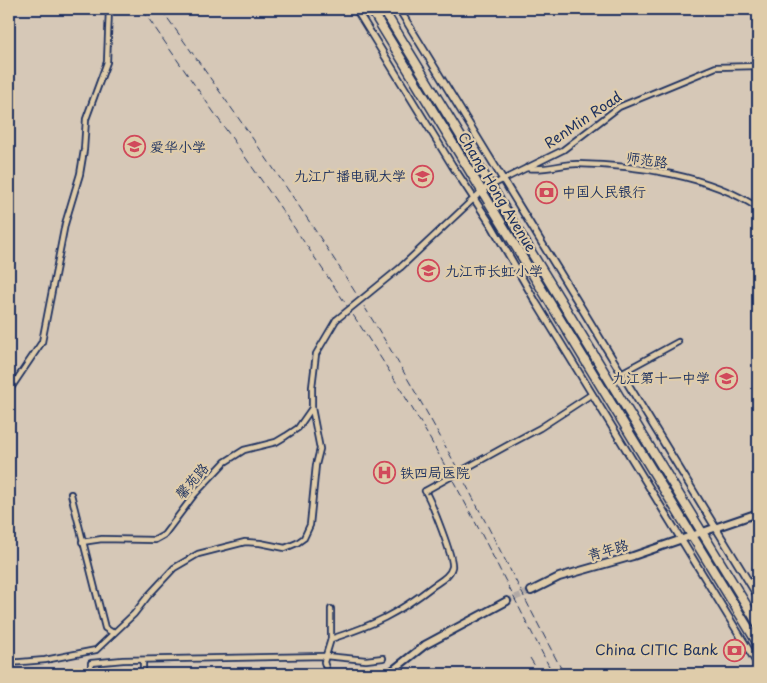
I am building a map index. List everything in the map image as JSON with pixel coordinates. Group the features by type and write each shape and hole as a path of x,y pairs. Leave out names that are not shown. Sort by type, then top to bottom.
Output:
{"highway":[{"name":"Chang Hong Avenue","path":"371,9 758,644"},
{"name":"Chang Hong Avenue","path":"383,9 758,624"}],"main road":[{"name":"青年路","path":"531,590 559,577 633,556 758,513"},
{"path":"388,674 425,645 507,601"}],"street":[{"path":"9,391 42,342 65,224 80,174 86,119 107,62 109,9"},
{"path":"356,9 758,665"},
{"path":"399,9 758,597"},
{"name":"RenMin Road","path":"312,408 312,386 316,354 336,320 401,267 482,190 563,150 619,107 716,67 758,66"},
{"name":"师范路","path":"527,168 576,164 661,172 703,181 748,201 758,208"},
{"path":"621,373 678,342"},
{"path":"331,639 374,625 395,614 417,599 449,572 452,563 434,506 425,491 540,428 592,394"},
{"path":"9,663 45,660 89,653 96,650 134,614 174,568 198,554 245,542 284,548 304,538 310,525 316,465 320,449 312,408"},
{"name":"馨苑路","path":"82,542 102,539 155,540 169,528 194,495 225,462 244,450 276,442 286,436 298,428 312,408"},
{"path":"71,494 105,628 114,633"},
{"path":"328,674 324,662 331,639 331,609"},
{"path":"91,674 91,663 143,660 325,656 366,660 383,658"},
{"path":"143,660 143,674"}],"tunnel":[{"path":"507,601 531,591"}],"railway":[{"path":"142,9 339,293 401,390 461,495 553,674"},
{"path":"161,9 322,240 382,335 450,455 564,674"},
{"path":"530,658 540,674"}],"place":[{"name":"爱华小学","path":"134,147"},
{"name":"九江广播电视大学","path":"422,176"},
{"name":"中国人民银行","path":"546,192"},
{"name":"九江市长虹小学","path":"429,271"},
{"name":"九江第十一中学","path":"726,378"},
{"name":"铁四局医院","path":"384,473"},
{"name":"China CITIC Bank","path":"734,650"}]}
